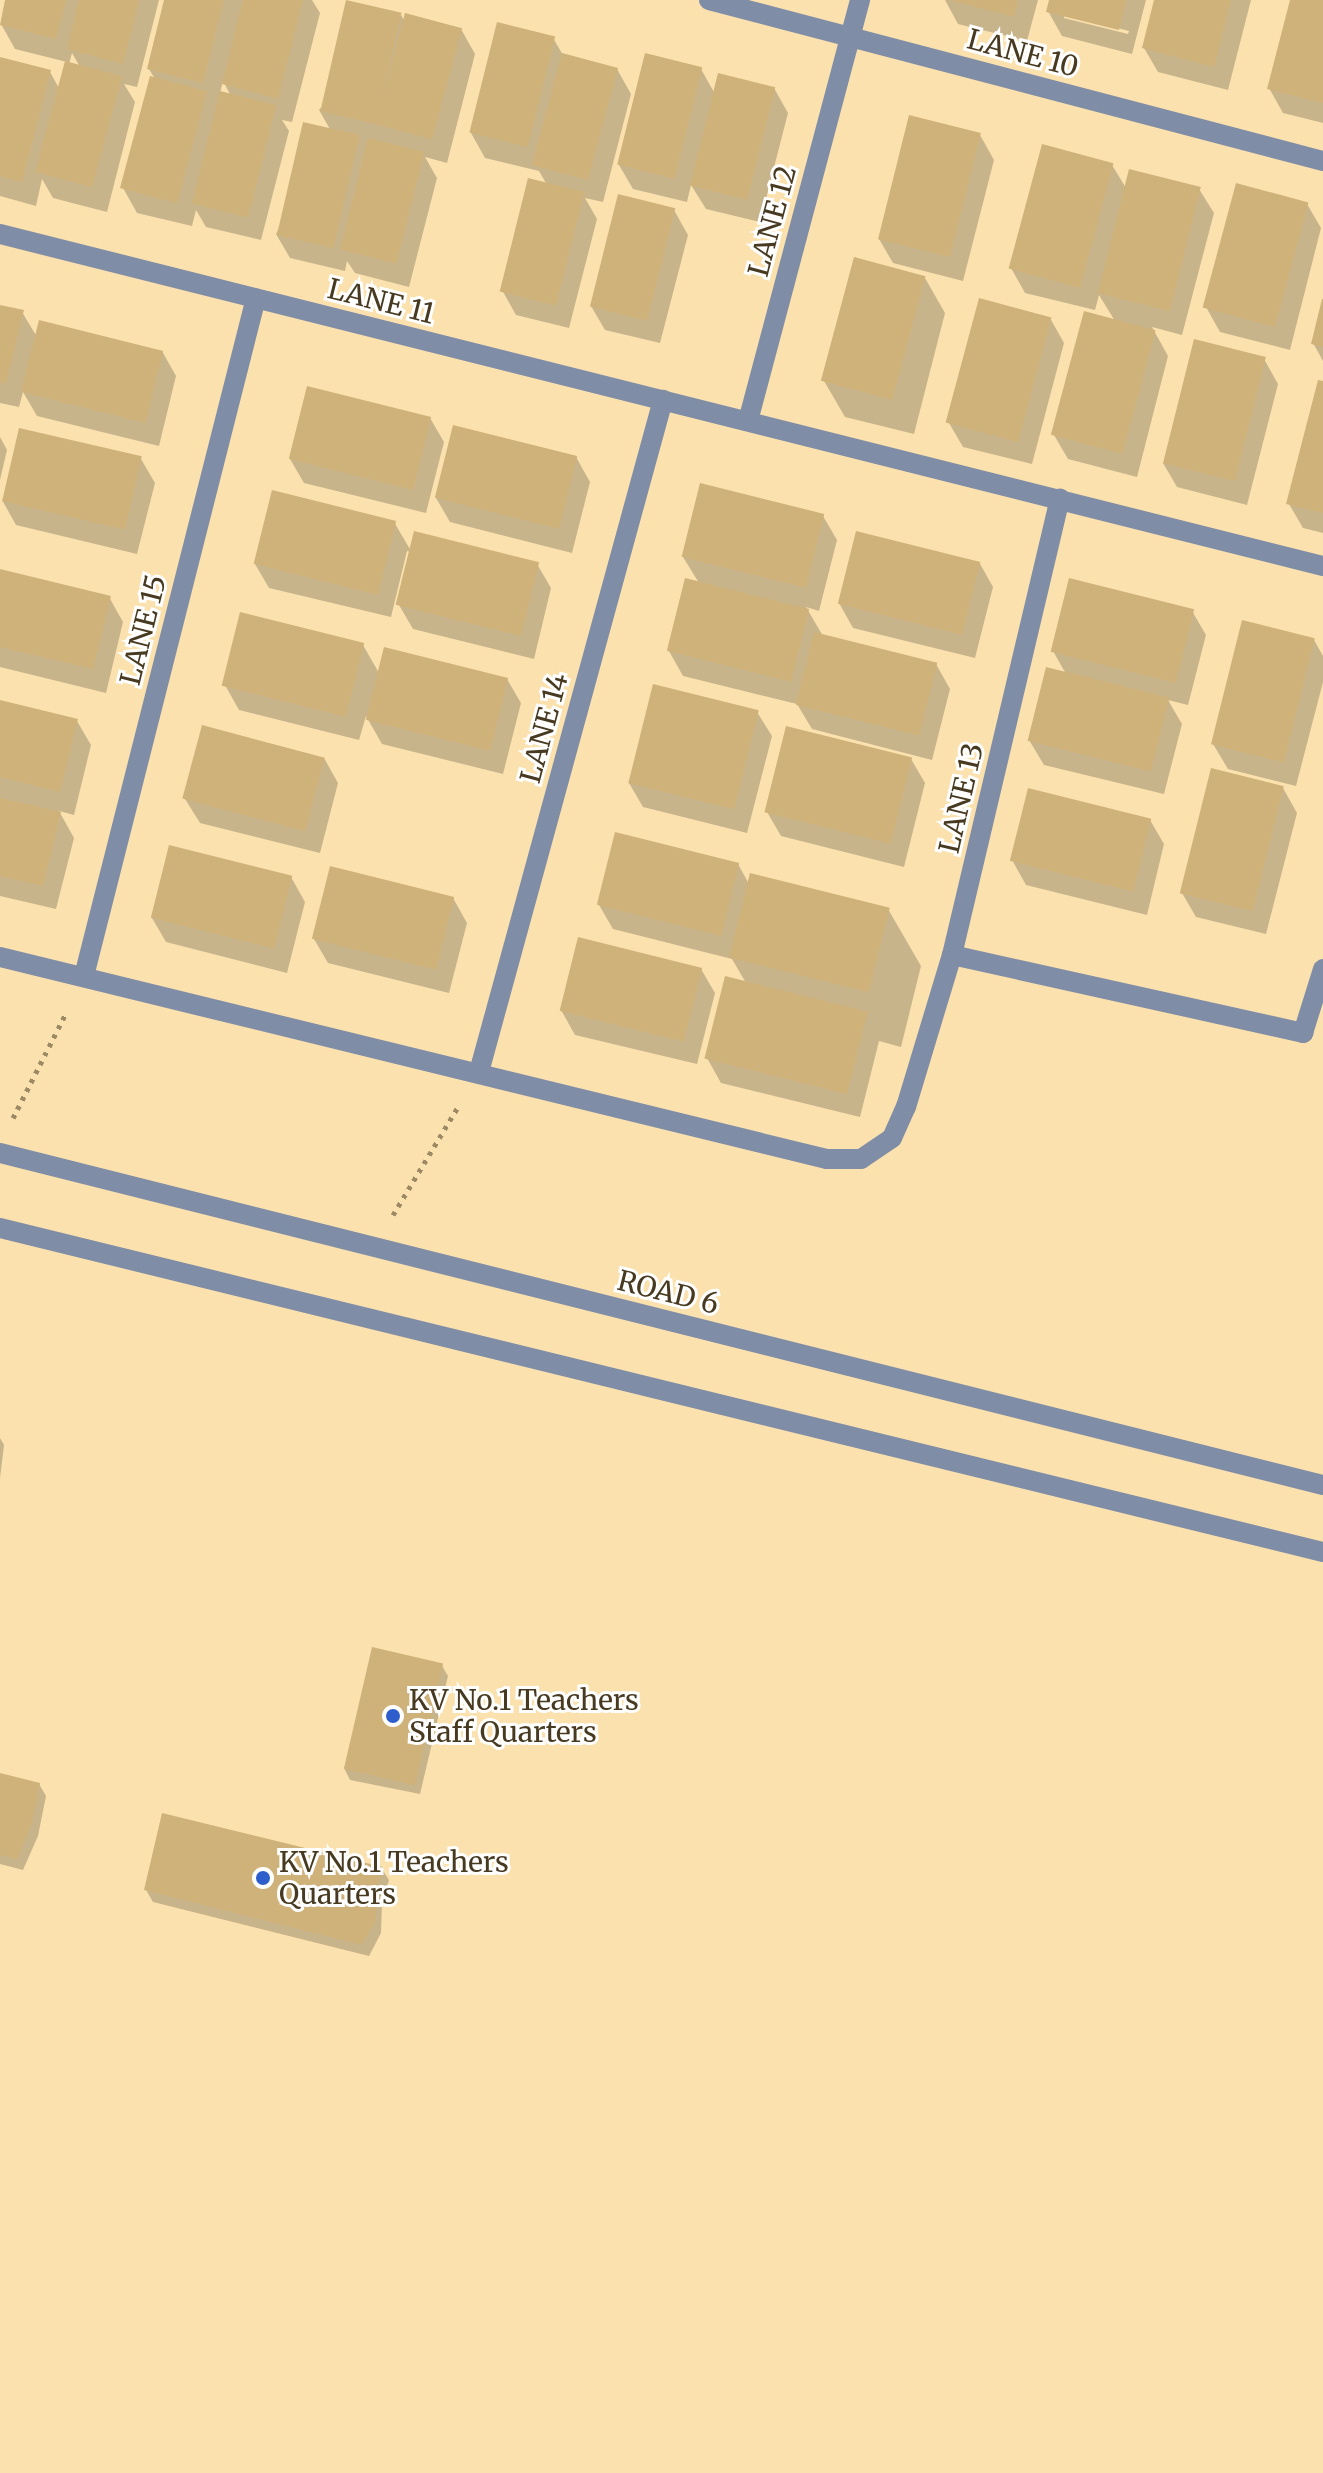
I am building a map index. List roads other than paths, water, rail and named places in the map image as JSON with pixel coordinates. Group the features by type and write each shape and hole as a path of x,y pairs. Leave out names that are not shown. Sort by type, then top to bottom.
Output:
{"street":[{"name":"LANE 10","path":"709,0 1323,161"},
{"name":"LANE 12","path":"748,421 860,0"},
{"name":"LANE 11","path":"0,234 1323,566"},
{"name":"LANE 15","path":"84,976 256,298"},
{"name":"LANE 14","path":"479,1072 663,400"},
{"name":"LANE 13","path":"0,957 827,1159 861,1159 892,1138 906,1107 952,955 1060,499"},
{"path":"952,955 1303,1033 1323,969"},
{"name":"ROAD 6","path":"0,1153 1323,1485"},
{"path":"0,1228 1323,1552"}],"place":[{"name":"KV No.1 Teachers Staff Quarters","path":"393,1716"},
{"name":"KV No.1 Teachers Quarters","path":"263,1878"}]}
